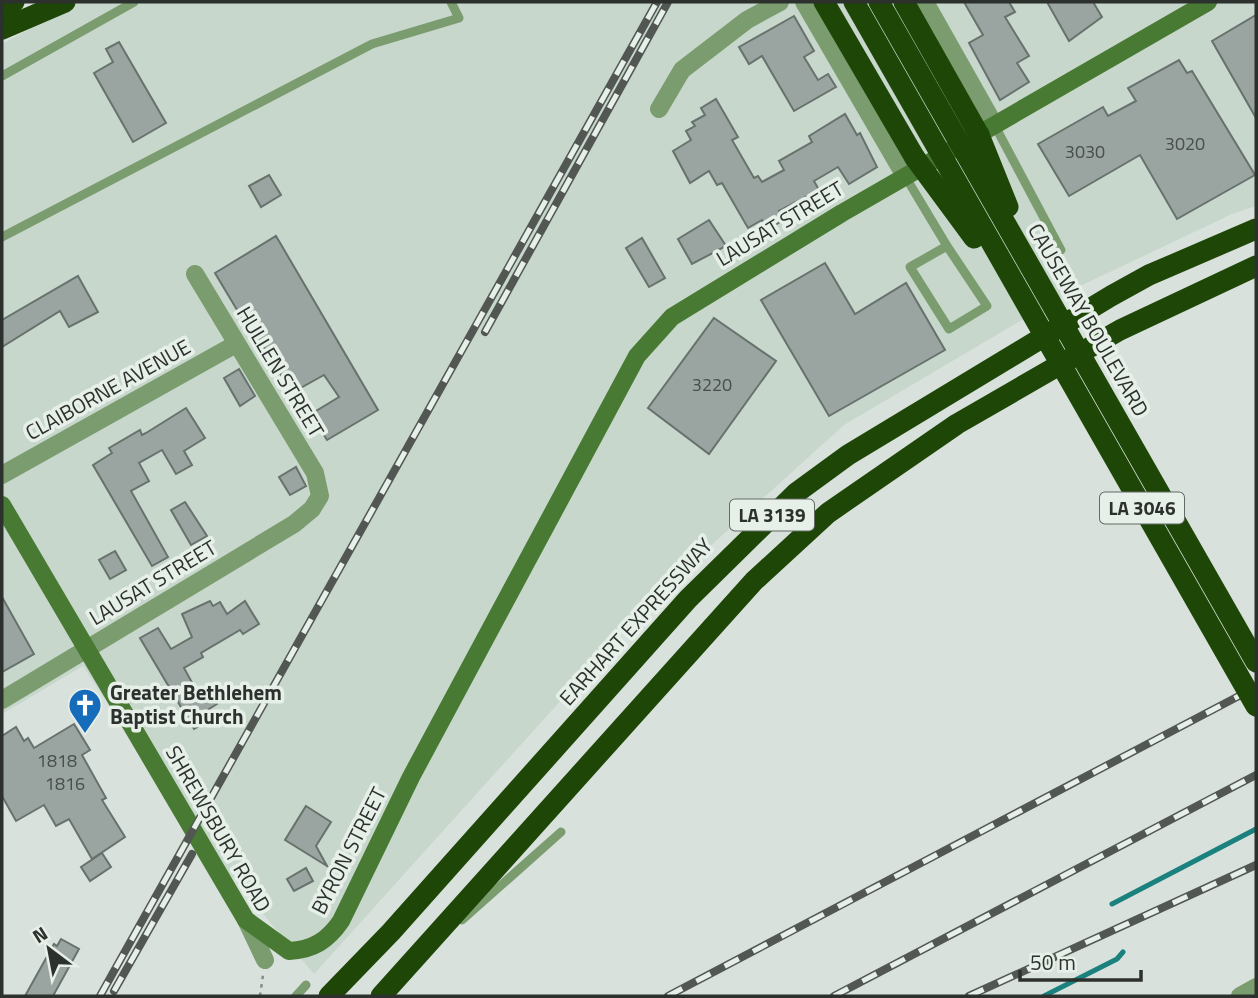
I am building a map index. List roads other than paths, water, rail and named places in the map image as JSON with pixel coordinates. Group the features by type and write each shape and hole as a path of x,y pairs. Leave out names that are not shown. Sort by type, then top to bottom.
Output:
{"highway":[{"path":"2,9 14,2"},
{"path":"2,29 65,2"},
{"path":"824,2 915,158 1027,309"},
{"path":"854,2 1027,309"},
{"name":"CAUSEWAY BOULEVARD","path":"879,2 1256,662"},
{"path":"904,2 979,135 1055,312"},
{"name":"EARHART EXPRESSWAY","path":"329,996 391,932 688,599 796,493 848,455 1111,296 1149,275 1256,229"},
{"name":"LA 3139","path":"381,996 754,581 828,513 957,424 1120,330 1256,266"},
{"name":"LA 3046","path":"1027,309 1256,706"}],"street":[{"path":"659,109 682,70 747,20 780,2"},
{"path":"804,2 905,176"},
{"path":"925,2 995,126"},
{"name":"LAUSAT STREET","path":"433,737 637,356 672,317 905,176 1208,2"},
{"name":"HULLEN STREET","path":"195,274 315,474 320,496"},
{"name":"CLAIBORNE AVENUE","path":"2,475 236,344"},
{"name":"LAUSAT STREET","path":"2,699 294,524 312,509 320,496"},
{"name":"SHREWSBURY ROAD","path":"2,505 246,920 265,960"},
{"name":"BYRON STREET","path":"246,920 289,951 315,946 332,933 433,737"},
{"path":"1240,996 1256,987"}],"lane":[{"path":"2,76 134,2"},
{"path":"2,237 372,44 459,18 451,2"},
{"path":"995,126 1061,250"},
{"path":"905,176 987,306 949,329 910,267 947,246"},
{"path":"408,968 561,832"},
{"path":"296,996 306,985"}],"waterway":[{"path":"1112,904 1256,829"},
{"path":"1044,996 1117,959 1123,952"}],"railway":[{"path":"100,996 657,2"},
{"path":"485,332 668,2"},
{"path":"668,996 1256,687"},
{"path":"834,996 1256,775"},
{"path":"114,991 192,854"},
{"path":"969,996 1256,865"}],"place":[{"name":"Greater Bethlehem Baptist Church","path":"85,735"}]}
